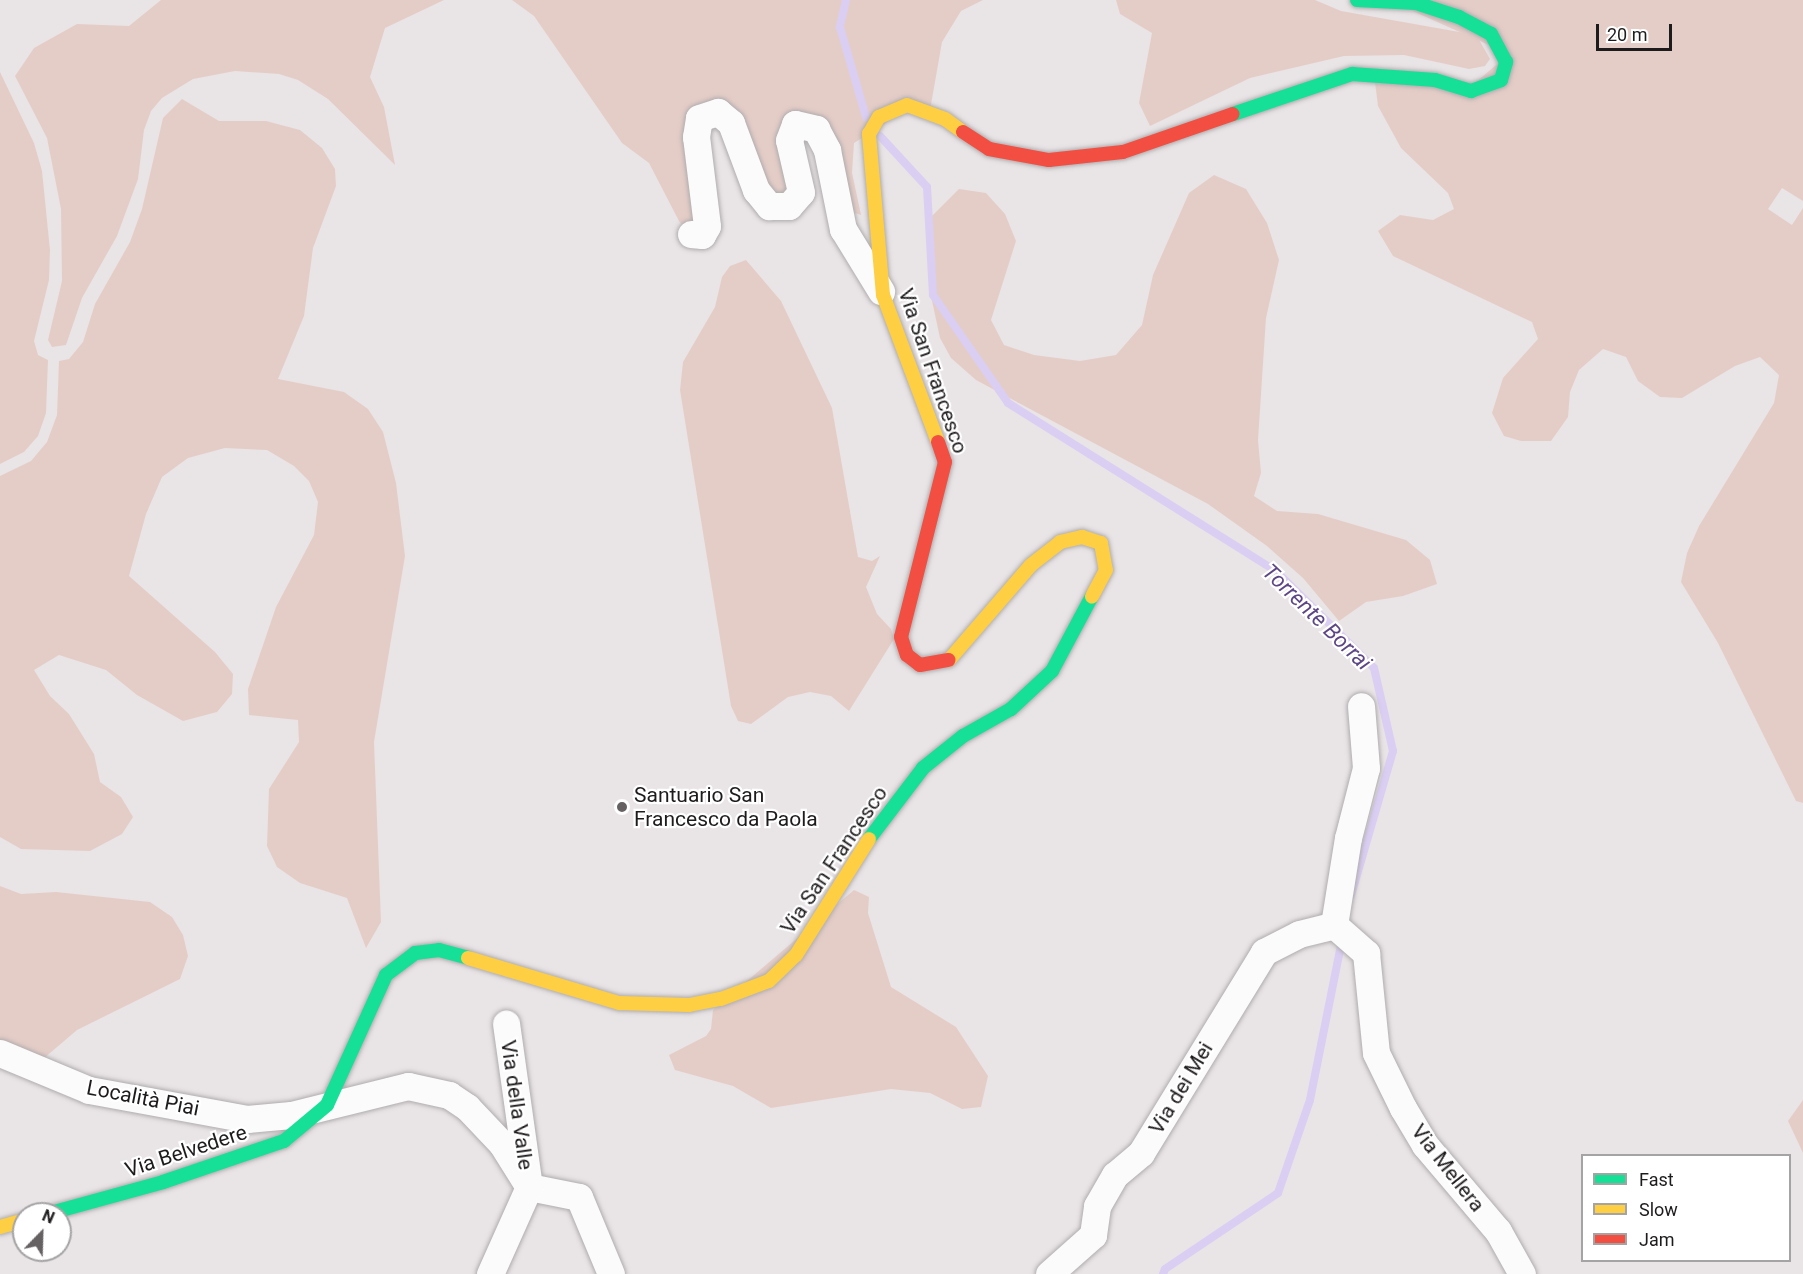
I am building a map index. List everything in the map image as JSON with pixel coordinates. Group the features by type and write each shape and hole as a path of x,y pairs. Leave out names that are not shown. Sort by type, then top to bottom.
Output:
{"street":[{"name":"Via San Francesco","path":"327,1105 386,975 415,953 438,951 619,1003 689,1005 721,999 769,981 796,955 880,822 923,768 963,736 1011,709 1052,671 1106,570 1101,543 1082,537 1059,542 1031,565 950,660 920,665 907,655 902,637 904,614 937,503 945,462 883,295 869,167 869,134 879,117 907,105 945,119 989,149 1049,160 1123,152 1352,74 1435,80 1471,91 1501,80 1506,62 1491,34 1459,17 1416,3 1357,0"},
{"path":"691,234 702,235 708,226 696,137 699,118 718,112 731,123 756,190 769,206 789,206 801,192 789,140 795,124 816,129 827,150 843,228 883,295"},
{"path":"1340,930 1348,838 1366,768 1361,706"},
{"name":"Via dei Mei","path":"1049,1274 1093,1235 1097,1206 1115,1175 1141,1153 1264,952 1299,934 1340,930"},
{"name":"Via Mellera","path":"1340,930 1366,953 1376,1053 1402,1108 1425,1145 1498,1232 1522,1274"},
{"name":"Via della Valle","path":"490,1274 529,1187 506,1023"},
{"name":"Località Piai","path":"0,1053 89,1090 247,1119 291,1115 327,1105"},
{"name":"Via della Valle","path":"327,1105 408,1086 449,1095 467,1107 502,1144 529,1187"},
{"name":"Via Belvedere","path":"72,1207 163,1182 284,1141 327,1105"},
{"path":"529,1187 579,1197 611,1274"}],"shaded area":[{"path":"161,0 444,0 385,28 370,77 384,107 395,165 328,99 298,80 279,74 235,71 193,79 162,98 151,111 144,130 138,179 117,236 82,298 66,345 52,347 48,340 62,281 61,209 47,138 15,76 34,48 77,24 129,26"},
{"path":"512,0 983,0 961,11 942,42 929,116 909,108 854,143 852,173 861,215 847,210 810,118 787,193 770,197 738,120 700,108 697,229 685,229 649,163 622,143 534,16"},
{"path":"1116,0 1315,0 1341,11 1465,33 1478,38 1490,59 1485,66 1469,69 1404,55 1344,56 1250,78 1150,126 1139,103 1152,33 1120,14"},
{"path":"1388,0 1803,0 1803,201 1782,188 1768,209 1792,225 1803,208 1803,803 1796,801 1718,643 1681,582 1687,553 1699,526 1774,403 1779,375 1760,357 1735,366 1682,398 1660,397 1638,381 1626,357 1603,349 1579,370 1570,392 1568,417 1551,441 1521,441 1504,436 1492,413 1503,378 1538,339 1532,322 1393,256 1378,231 1400,215 1433,220 1454,209 1448,193 1401,148 1378,106 1374,74 1469,88 1509,54"},
{"path":"0,72 34,143 42,171 50,250 49,280 34,341 38,355 48,360 46,413 38,436 24,452 0,464"},
{"path":"182,99 219,121 266,121 300,130 322,148 335,169 336,186 313,248 304,316 278,379 344,392 368,409 383,432 396,483 405,556 374,742 381,922 366,948 347,898 300,883 277,867 267,846 269,789 299,742 298,720 249,715 248,689 276,607 314,535 318,502 309,481 294,466 267,450 225,448 188,458 162,477 146,514 129,576 215,652 233,674 232,694 217,712 183,721 137,695 106,670 59,655 34,670 50,696 69,714 94,754 100,782 121,797 133,817 122,834 90,851 21,849 0,837 0,476 31,461 47,442 57,415 59,361 69,359 83,342 95,304 130,242 142,209 163,118"},
{"path":"1214,175 1246,189 1267,223 1279,260 1266,318 1258,440 1261,473 1254,496 1277,511 1318,514 1406,540 1430,560 1437,584 1403,596 1366,602 1339,621 1303,578 1267,546 1208,504 976,380 951,358 940,338 931,296 932,216 959,189 986,193 1005,214 1016,241 991,320 1004,345 1034,355 1080,361 1116,355 1142,325 1153,275 1189,193"},
{"path":"746,260 781,301 832,408 858,557 872,561 880,556 866,587 877,614 891,629 894,639 849,711 831,696 810,692 788,697 751,724 738,721 731,706 680,390 683,362 715,307 722,277 730,266"},
{"path":"0,886 21,894 56,892 150,902 172,917 183,935 188,956 180,979 77,1030 43,1059 0,1043"},
{"path":"854,890 869,897 868,913 891,987 956,1027 988,1076 981,1107 962,1109 930,1093 891,1089 771,1108 733,1086 675,1070 669,1055 706,1036 711,1029 713,1010"},
{"path":"1803,1100 1803,1153 1788,1121"}],"waterway":[{"name":"Torrente Borrai","path":"846,0 840,27 866,117"},
{"name":"Torrente Borrai","path":"880,136 927,187 933,295 1008,403 1277,572 1374,668 1393,751 1351,896"},
{"name":"Torrente Borrai","path":"1163,1274 1165,1269 1278,1193 1310,1100 1342,940"}],"traffic: fast":[{"path":"1233,114 1352,74 1435,80 1471,91 1501,80 1506,62 1491,34 1459,17 1416,3 1357,0"},
{"path":"869,839 923,768 963,736 1011,709 1052,671 1092,596"},
{"path":"72,1207 163,1182 284,1141 327,1105 386,975 415,953 439,950 468,958"}],"traffic: slow":[{"path":"938,442 883,295 869,134 879,117 907,105 945,119 963,132"},
{"path":"949,660 1031,565 1060,542 1082,537 1101,543 1106,570 1092,596"},
{"path":"468,958 619,1003 689,1005 721,999 769,981 796,955 869,839"},
{"path":"0,1227 12,1224"}],"traffic: jam":[{"path":"963,132 989,149 1049,160 1123,152 1233,114"},
{"path":"938,442 945,462 901,637 907,655 920,665 949,660"}],"place":[{"name":"Santuario San Francesco da Paola","path":"622,807"}]}
